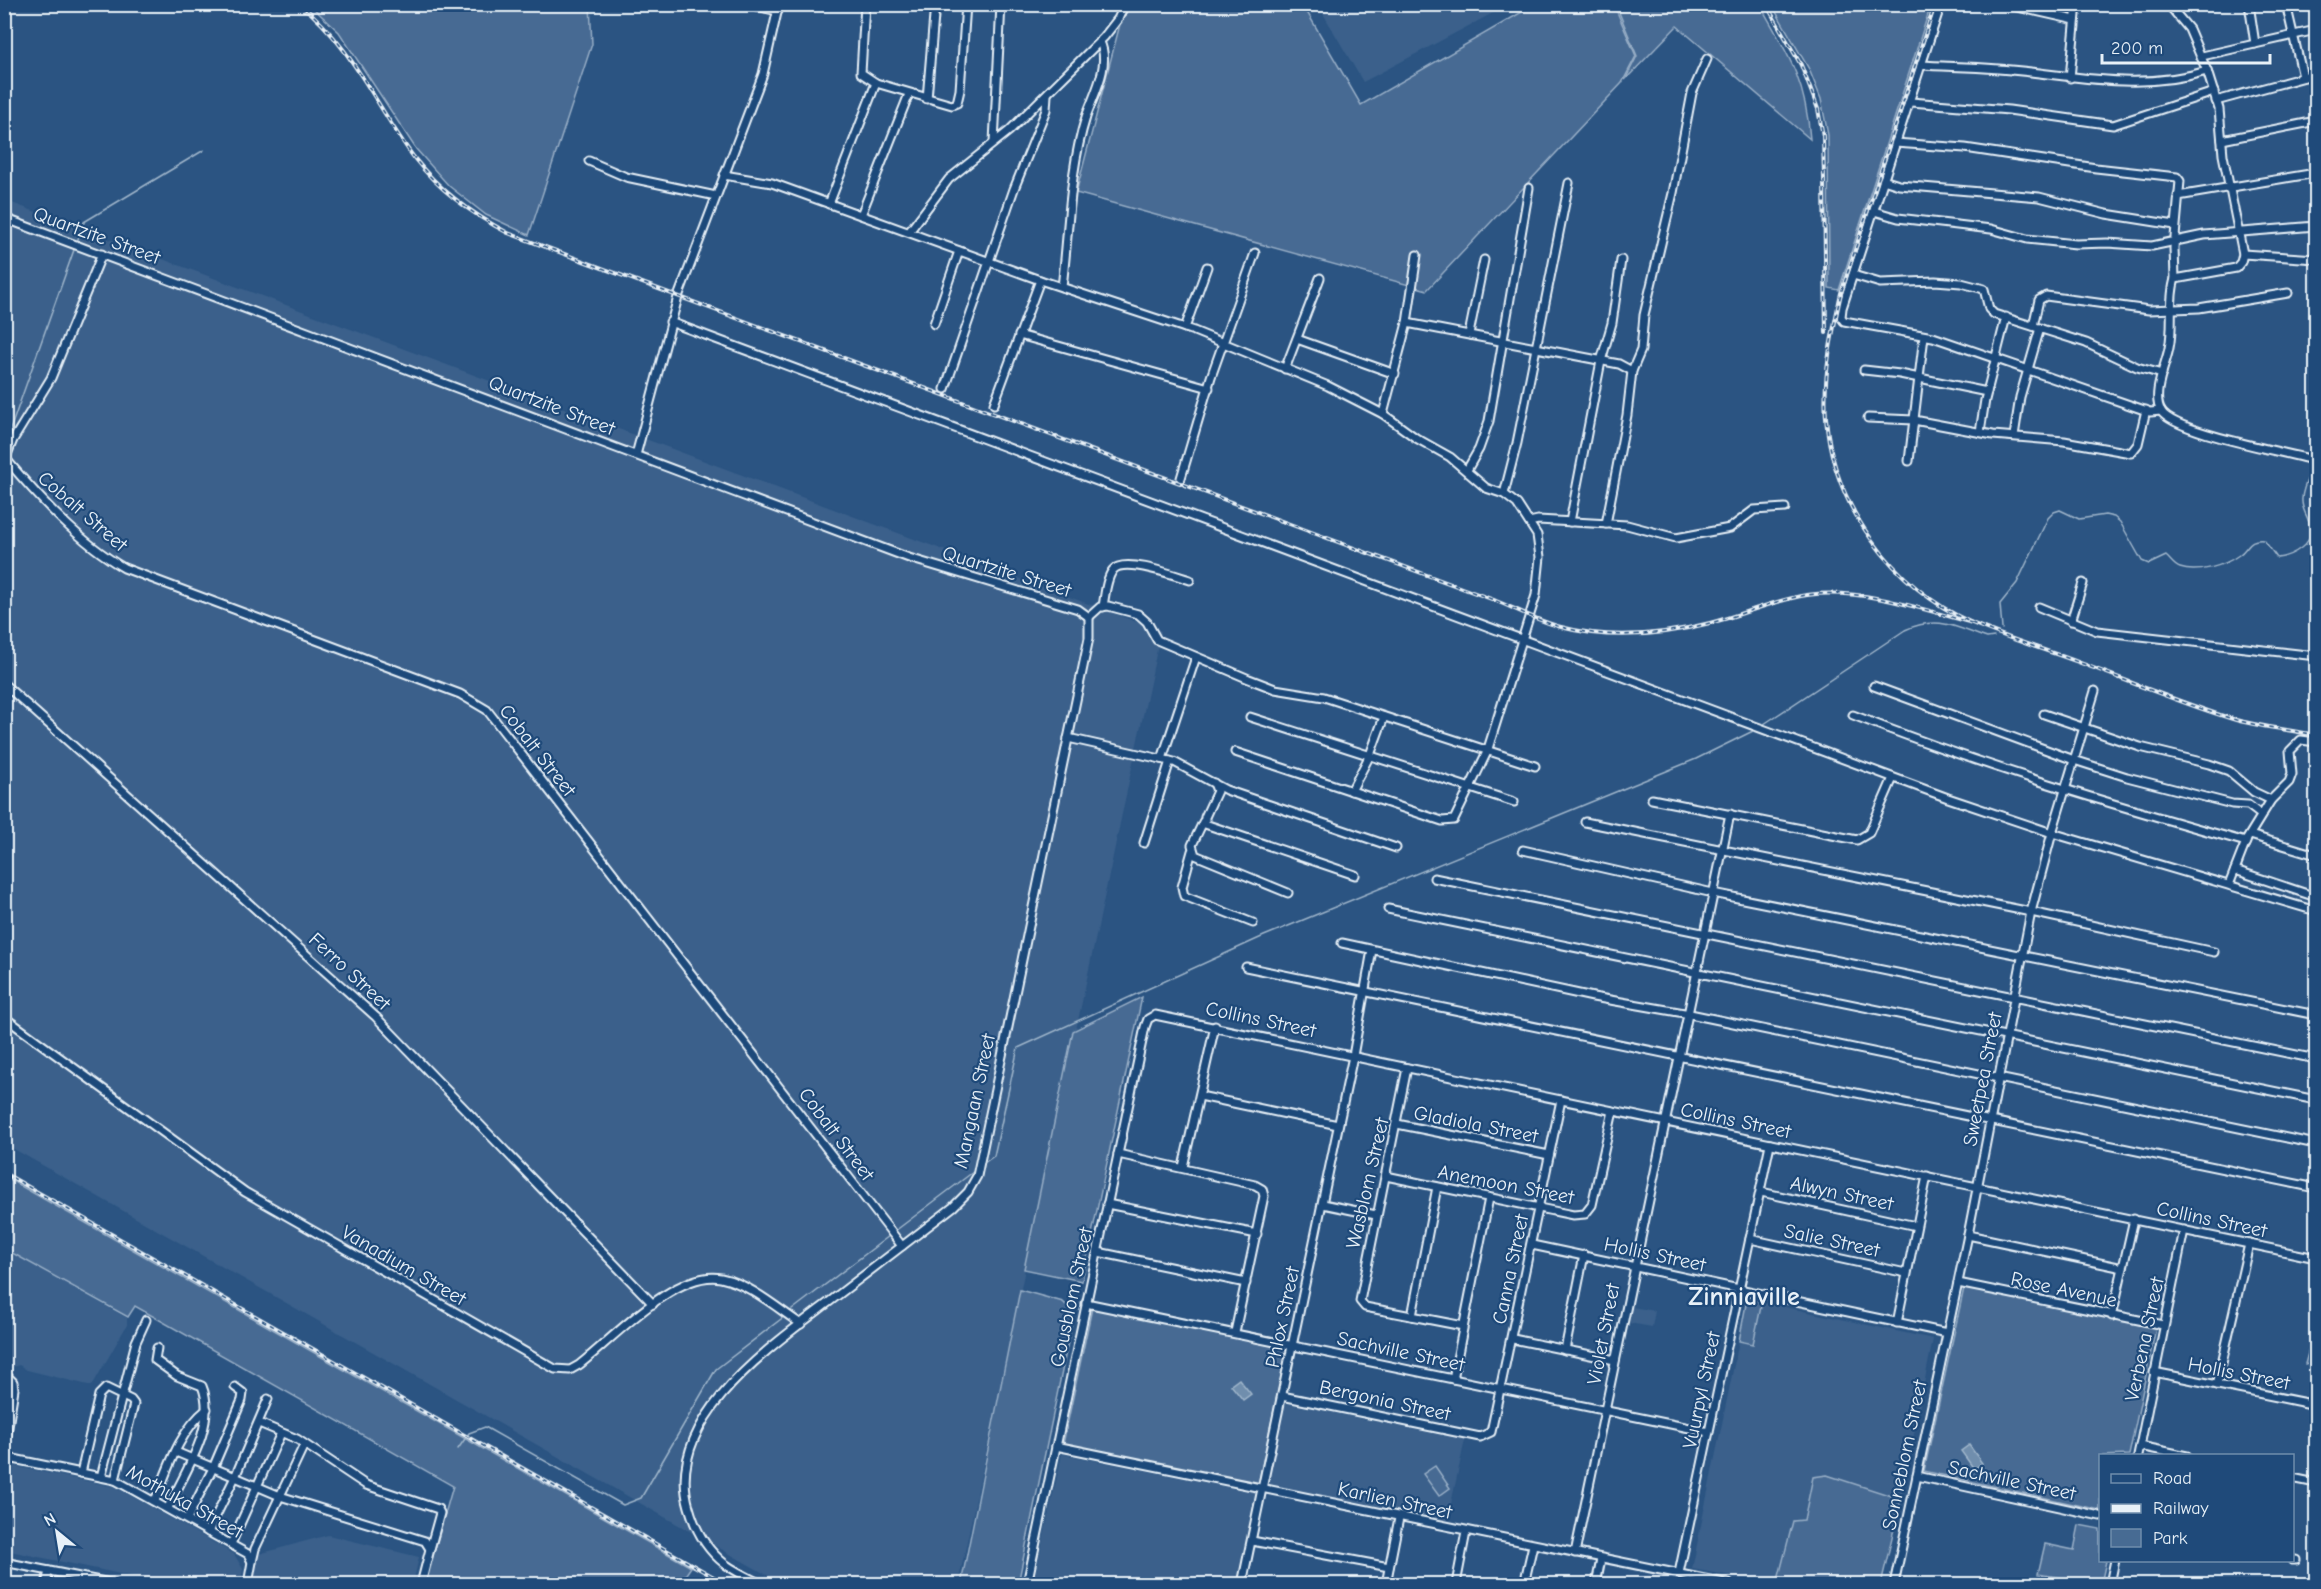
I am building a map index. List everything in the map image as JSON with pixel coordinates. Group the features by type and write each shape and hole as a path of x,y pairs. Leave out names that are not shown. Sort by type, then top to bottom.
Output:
{"street":[{"path":"636,455 670,322 763,74 778,8 747,4"},
{"path":"865,4 861,73 876,83 952,105 957,103 960,90 966,4"},
{"path":"927,99 935,4"},
{"path":"994,142 1001,4"},
{"path":"909,232 933,196 949,179 1047,95 1100,42 1118,19 1124,6 1110,4"},
{"path":"1941,4 1911,102 1895,143 1842,308 1844,321 1924,336 2027,368 2146,410 2161,411"},
{"path":"2004,4 2075,20"},
{"path":"2070,78 2077,4"},
{"path":"2168,4 2189,29 2208,71 2216,101 2237,232 2243,254 2236,268 2175,279"},
{"path":"2249,4 2255,44"},
{"path":"2286,4 2303,77"},
{"path":"2202,56 2316,30"},
{"path":"1062,287 1079,145 1102,70 1104,52 1100,42"},
{"path":"1606,524 1627,415 1632,371 1641,350 1644,315 1673,193 1692,93 1707,59"},
{"path":"1921,65 2030,72 2102,81 2154,82 2181,79 2208,71"},
{"path":"2216,101 2316,74"},
{"path":"829,204 876,83"},
{"path":"1911,102 2009,110 2113,125 2214,92"},
{"path":"861,215 909,94"},
{"path":"945,389 991,262 1014,189 1046,110 1047,95"},
{"path":"2222,140 2316,121"},
{"path":"1895,143 1965,148 2096,168 2177,177 2180,181 2174,243 2173,309 2170,347 2162,374 2158,400 2161,411 2170,420 2219,438 2314,460"},
{"path":"589,161 626,177 716,196"},
{"path":"2178,196 2316,173"},
{"path":"724,175 772,183 1040,280 1185,328 1328,386 1383,414 1416,438 1450,457 1486,488 1504,494 1517,504 1537,536 1540,558 1536,595 1487,752 1471,789 1450,822 1235,752"},
{"path":"1883,180 1899,185 2039,198 2106,214 2175,225"},
{"path":"1504,494 1569,183"},
{"path":"1467,470 1479,449 1489,421 1529,188"},
{"path":"1874,211 1898,218 1991,229 2027,239 2076,244 2117,243 2152,246 2204,235 2316,226"},
{"name":"Quartzite Street","path":"4,218 909,558 1078,609 1089,617"},
{"path":"934,324 959,251"},
{"path":"1181,478 1255,253"},
{"path":"5,461 14,440 51,378 102,254"},
{"path":"2243,254 2316,259"},
{"path":"1383,414 1407,323 1417,255"},
{"path":"1469,334 1484,260"},
{"path":"1569,522 1600,361 1612,323 1621,260"},
{"path":"1185,328 1207,267"},
{"path":"1853,275 1880,283 1935,281 1984,288 1989,309 1994,314 2086,343 2137,367 2162,374"},
{"path":"1285,369 1320,279"},
{"path":"994,404 1040,280"},
{"path":"2014,436 2037,327 2039,300 2046,296 2087,299 2124,307 2173,309 2288,293"},
{"path":"1980,432 1987,392 2006,317"},
{"path":"670,322 1893,778 2052,833 2316,911"},
{"path":"1407,323 1619,364 1632,371"},
{"path":"1019,335 1209,388"},
{"path":"1909,461 1924,336"},
{"path":"1297,339 1395,374"},
{"path":"1864,370 1987,392"},
{"path":"1868,418 1914,420 1980,432 2064,441 2131,453 2135,451 2138,444 2146,410"},
{"name":"Cobalt Street","path":"5,461 40,498 97,550 124,568 460,694 487,710 902,1246"},
{"path":"1529,522 1538,520 1627,525 1676,538 1730,528 1754,510 1785,508"},
{"path":"1089,617 1103,607 1110,576 1121,564 1190,580"},
{"path":"2071,621 2083,583"},
{"path":"1103,607 1138,614 1144,617 1157,640 1275,689 1324,697 1535,766"},
{"path":"2039,607 2097,631 2316,656"},
{"name":"Mangaan Street","path":"761,1584 726,1565 704,1541 688,1504 685,1476 690,1450 700,1424 718,1399 744,1373 801,1324 953,1207 968,1192 977,1176 1089,638 1089,617"},
{"path":"1144,843 1196,657"},
{"name":"Ferro Street","path":"4,684 376,1017 653,1304"},
{"path":"1874,686 2074,760 2127,777 2232,804 2248,805 2261,815"},
{"name":"Sweetpea Street","path":"1947,1333 2031,912 2064,790 2095,691"},
{"path":"2044,714 2229,771 2254,792 2271,800"},
{"path":"1853,715 1991,767 2246,842"},
{"path":"1250,717 1514,802"},
{"path":"1351,791 1370,755 1384,717"},
{"path":"1068,738 1166,760 1226,790 1396,848"},
{"path":"2229,885 2246,842 2261,815 2271,800 2289,782 2292,774 2290,751 2294,744 2301,740 2316,741"},
{"path":"1652,799 1815,834 1862,839 1869,833 1893,778"},
{"path":"1213,782 1217,791 1192,845 1182,887 1184,896 1253,923"},
{"name":"Violet Street","path":"1575,1553 1634,1266 1699,974 1730,814"},
{"path":"1203,822 1218,830 1356,875"},
{"path":"1585,822 2031,912 2214,952"},
{"path":"2250,834 2316,855"},
{"path":"1523,850 1713,893 2024,954 2316,1015"},
{"path":"1192,851 1201,859 1288,893"},
{"path":"2235,870 2316,897"},
{"path":"1434,878 2015,995 2316,1059"},
{"path":"1388,909 2316,1100"},
{"path":"1342,943 1593,997 1690,1014 2316,1144"},
{"name":"Phlox Street","path":"1242,1584 1323,1204 1372,950"},
{"path":"1245,967 1364,994 1681,1056 2316,1188"},
{"name":"Collins Street","path":"1149,1017 1158,1014 1666,1123 2316,1258"},
{"name":"Vanadium Street","path":"4,1017 245,1192 555,1369 570,1370 579,1365 653,1304 682,1285 704,1278 720,1278 747,1288 801,1324"},
{"name":"Gousblom Street","path":"1028,1584 1107,1204 1149,1017"},
{"path":"1183,1167 1215,1026"},
{"name":"Wasblom Street","path":"1407,1068 1386,1176 1360,1287 1362,1304 1412,1316"},
{"path":"1200,1096 1338,1125"},
{"name":"Canna Street","path":"1480,1437 1491,1432 1513,1339 1561,1100"},
{"name":"Anemoon Street","path":"1386,1176 1573,1215 1585,1214 1589,1210 1613,1111"},
{"name":"Gladiola Street","path":"1397,1124 1549,1155"},
{"name":"Vuurpyl Street","path":"1679,1573 1770,1144"},
{"path":"1118,1154 1259,1186 1264,1196 1235,1332"},
{"path":"1897,1323 1927,1176"},
{"path":"1437,1187 1412,1316 1463,1326"},
{"name":"Alwyn Street","path":"1761,1192 1916,1226"},
{"path":"1453,1379 1489,1198"},
{"path":"1107,1204 1257,1234"},
{"path":"1323,1204 1376,1215"},
{"path":"2112,1316 2134,1219"},
{"name":"Verbena Street","path":"2138,1454 2184,1230"},
{"path":"1968,1235 2123,1268"},
{"name":"Salie Street","path":"1750,1239 1906,1273"},
{"path":"2217,1385 2249,1244"},
{"name":"Hollis Street","path":"1532,1245 1947,1333"},
{"path":"1098,1251 1245,1283"},
{"path":"1565,1350 1584,1255"},
{"name":"Rose Avenue","path":"1958,1283 2163,1325"},
{"name":"Sachville Street","path":"1086,1303 1235,1332 1709,1432"},
{"path":"101,1477 136,1342 146,1320"},
{"name":"Sonneblom Street","path":"1894,1584 1947,1333"},
{"path":"1513,1339 1615,1360"},
{"path":"157,1348 155,1360 177,1376 202,1386 207,1409 204,1426 168,1508"},
{"name":"Hollis Street","path":"2154,1372 2316,1405"},
{"path":"4,1373 13,1382 14,1389 4,1452"},
{"path":"188,1520 213,1468 243,1395 236,1387"},
{"path":"81,1473 100,1392 106,1388 131,1400 134,1404 115,1480"},
{"name":"Bergonia Street","path":"1282,1396 1480,1437"},
{"path":"208,1532 235,1477 268,1399"},
{"path":"155,1501 193,1420 207,1409"},
{"path":"259,1423 304,1445 366,1485 438,1509 440,1513 421,1584"},
{"path":"231,1544 281,1433"},
{"path":"252,1562 255,1549 304,1445"},
{"name":"Karlien Street","path":"1056,1446 1466,1532 1729,1584"},
{"path":"2140,1446 2182,1454"},
{"path":"176,1452 280,1496 425,1541 430,1549"},
{"name":"Mothuka Street","path":"4,1457 115,1480 248,1554 252,1562 248,1584"},
{"name":"Sachville Street","path":"1917,1476 2099,1516"},
{"path":"2294,1478 2316,1483"},
{"path":"1386,1584 1399,1518"},
{"path":"1456,1584 1466,1532"},
{"path":"1252,1541 1389,1568"},
{"path":"1524,1584 1533,1545"},
{"path":"1596,1584 1601,1559"},
{"path":"4,1562 115,1584"},
{"path":"2110,1584 2115,1562"},
{"path":"46,1584 49,1571"}],"shaded area":[{"path":"1318,5 1508,5 1363,82"},
{"path":"4,200 1161,631 958,1584 783,1584 5,1144"},
{"path":"4,1249 127,1318 127,1325 92,1386 27,1370 19,1365 13,1367 5,1362"},
{"path":"1762,1302 1933,1339 1901,1499 1827,1475 1804,1520 1793,1521 1777,1584 1692,1569 1739,1341 1753,1343"},
{"path":"1632,1307 1655,1311 1652,1327 1629,1323"},
{"path":"1239,1379 1251,1394 1243,1400 1231,1385"},
{"path":"1285,1403 1465,1440 1447,1522 1268,1485"},
{"path":"1969,1445 1982,1463 1974,1469 1961,1451"},
{"path":"1062,1454 1257,1493 1237,1584 1033,1584"},
{"path":"14,1466 115,1487 234,1554 243,1569 241,1584 169,1584 5,1550 5,1488 8,1470"},
{"path":"328,1535 419,1557 413,1584 253,1584 259,1554"}],"green space":[{"path":"310,5 590,5 592,44 529,235 486,215 449,186 416,149 339,32"},
{"path":"1125,5 1303,5 1361,105 1534,5 1614,5 1636,56 1622,83 1427,290 1076,193"},
{"path":"1616,5 1760,5 1787,54 1800,84 1810,139 1677,26 1625,80 1637,56"},
{"path":"1772,5 1931,5 1839,290 1829,288 1828,135 1821,99 1809,69"},
{"path":"1142,997 1082,1281 1024,1269 1073,1031"},
{"path":"5,1177 691,1567 679,1584 425,1584 453,1486 135,1306 128,1317 5,1249"},
{"path":"1964,1288 2156,1328 2129,1454 2099,1454 2099,1510 1924,1471"},
{"path":"1020,1290 1063,1302 1074,1313 1018,1584 961,1584"},
{"path":"1747,1299 1762,1302 1753,1344 1739,1341"},
{"path":"1092,1308 1287,1349 1258,1485 1063,1444"},
{"path":"2316,1324 2316,1366 2305,1364"},
{"path":"1435,1466 1450,1488 1439,1496 1423,1474"},
{"path":"1827,1475 1901,1499 1881,1584 1777,1584 1793,1521 1804,1520 1813,1477"},
{"path":"2079,1525 2099,1529 2099,1562 2106,1562 2101,1584 2038,1574 2045,1544 2074,1550"}],"waterway":[{"path":"77,242 84,222 204,150"},
{"path":"4,447 75,247"},
{"path":"2002,629 2000,604 2017,583 2048,518 2054,512 2060,510 2079,519 2105,515 2114,517 2120,522 2142,561 2149,564 2166,556 2174,564 2187,570 2210,568 2233,559 2252,542 2259,540 2264,540 2277,558 2295,552 2306,544 2309,538 2311,532 2302,495 2314,464"},
{"path":"1761,726 1905,630 1927,623 1937,623 1987,638 1994,637"},
{"path":"984,1163 994,1156 1018,1048 1264,936 1696,759 1755,730"},
{"path":"895,1231 973,1172"},
{"path":"788,1313 889,1236"},
{"path":"458,1449 469,1433 485,1427 623,1505 641,1498 716,1369 785,1316"}],"railway":[{"path":"300,4 318,20 349,57 401,139 425,171 457,201 508,233 1494,600 1544,622 1598,634 1655,633 1710,623 1795,597 1849,594 1890,601 1972,623"},
{"path":"1766,4 1801,65 1818,109 1823,136 1826,333"},
{"path":"1935,4 1841,293 1829,355 1825,402 1831,451 1854,512 1892,565 1916,588 1943,607 1972,623 2216,714 2256,725 2316,735"},
{"path":"4,1173 726,1584"}],"district":[{"name":"Zinniaville","path":"1744,1296"}]}
